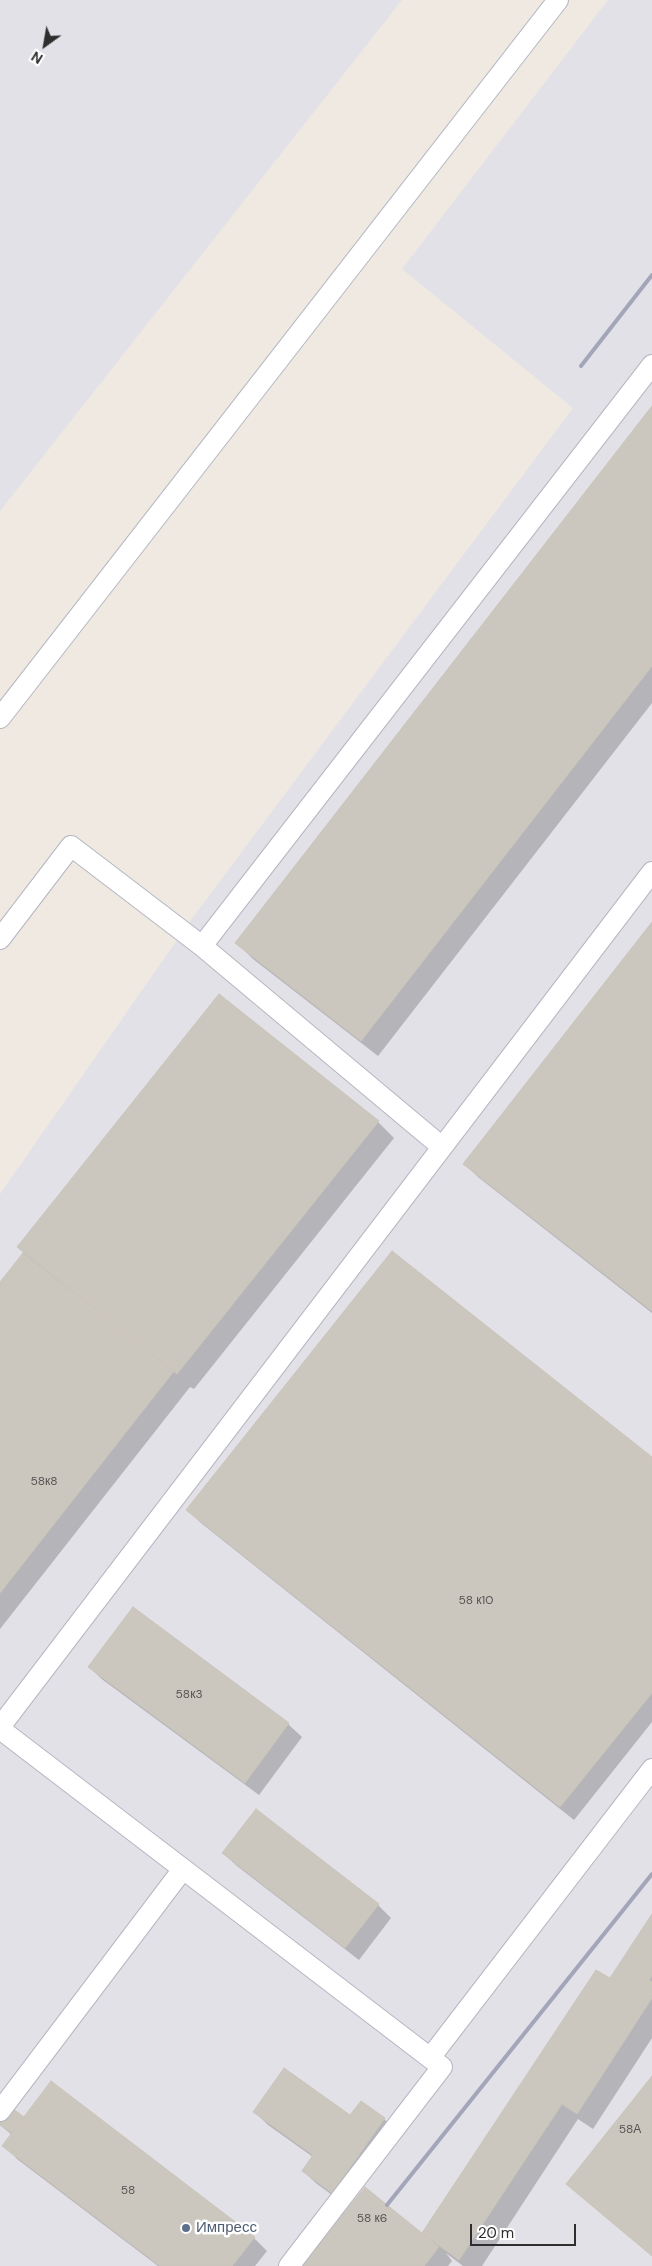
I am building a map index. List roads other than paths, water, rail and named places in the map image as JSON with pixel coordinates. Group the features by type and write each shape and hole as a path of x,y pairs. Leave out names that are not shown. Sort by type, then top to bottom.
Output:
{"lane":[{"path":"0,718 558,0"},
{"path":"202,946 652,366"},
{"path":"0,939 71,846 202,946 442,1147"},
{"path":"289,2266 442,2067 0,1728 652,872"},
{"path":"430,2058 652,1768"},
{"path":"0,2111 183,1869"}],"railway":[{"path":"581,366 652,275"},
{"path":"387,2205 652,1874"}],"place":[{"name":"Импресс","path":"186,2228"}]}
